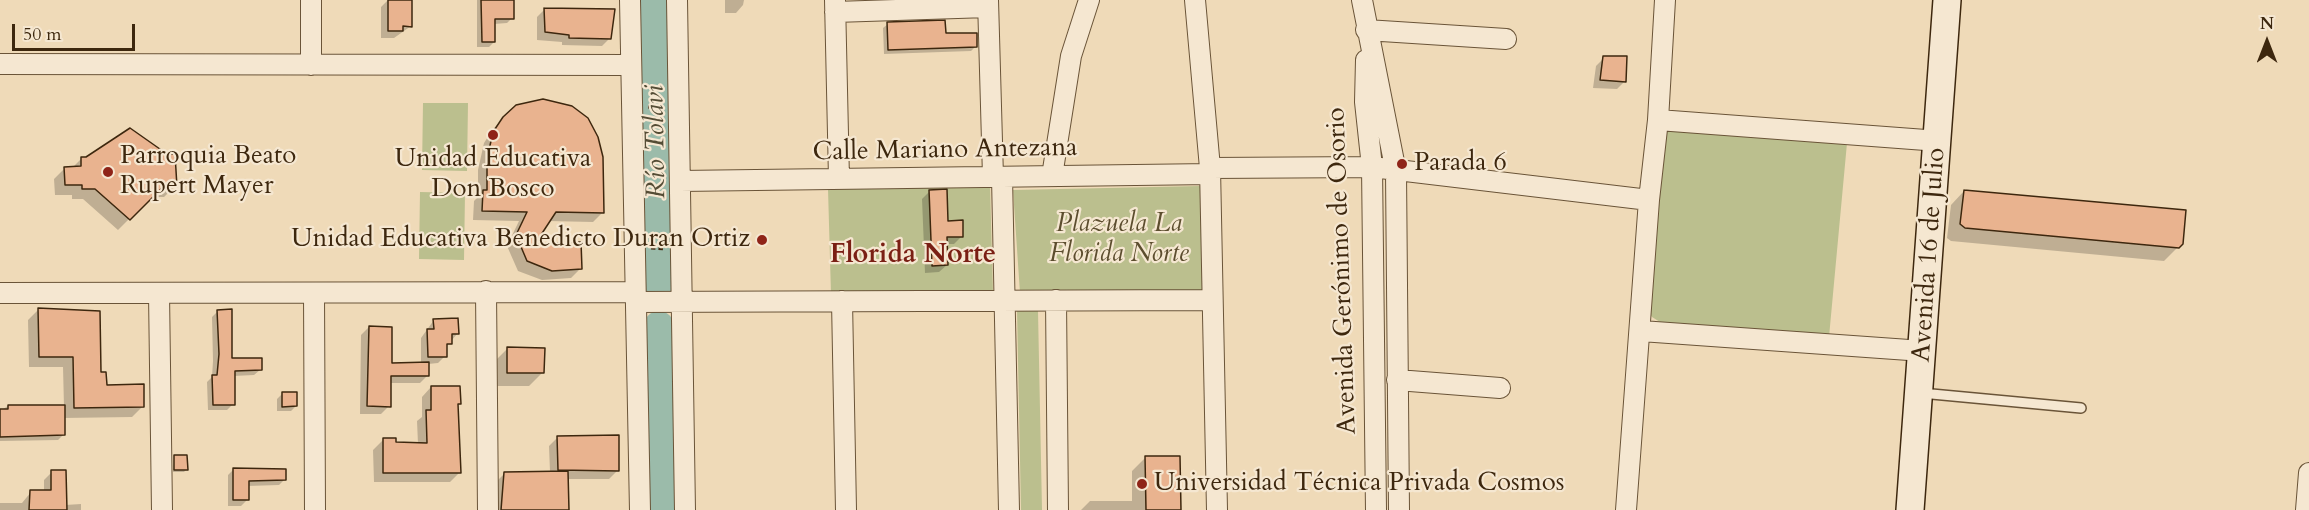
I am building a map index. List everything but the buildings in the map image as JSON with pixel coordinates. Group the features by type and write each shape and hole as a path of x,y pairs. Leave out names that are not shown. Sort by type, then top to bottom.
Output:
{"main road":[{"name":"Avenida 16 de Julio","path":"1910,510 1921,393 1947,0"}],"street":[{"path":"311,0 311,65"},
{"path":"630,0 640,510"},
{"path":"677,0 686,510"},
{"path":"1052,176 1071,56 1089,0"},
{"path":"1195,0 1211,171 1218,510"},
{"name":"Avenida Gerónimo de Osorio","path":"1362,0 1366,30 1396,172 1398,510"},
{"path":"1626,510 1649,200 1658,120 1665,0"},
{"path":"839,179 835,6 988,4 1004,301 1009,510"},
{"path":"1366,30 1506,39"},
{"name":"Avenida Gerónimo de Osorio","path":"1366,30 1365,102 1372,167 1376,510"},
{"path":"0,64 631,65"},
{"path":"1658,120 1939,141"},
{"name":"Calle Mariano Antezana","path":"680,181 1052,176 1372,167 1396,172 1649,200"},
{"path":"0,293 486,291 636,297 682,302 1212,300"},
{"path":"486,291 488,510"},
{"path":"159,293 162,510"},
{"path":"314,293 315,510"},
{"path":"1056,300 1059,510"},
{"path":"842,301 846,510"},
{"path":"1641,331 1923,351"},
{"path":"1397,380 1500,388"},
{"path":"2306,510 2309,473"}],"lane":[{"path":"1921,393 2081,408"}],"path":[{"path":"650,107 664,107"},
{"path":"652,248 665,249"}],"green space":[{"path":"423,103 468,103 467,171 422,170"},
{"path":"1675,129 1847,143 1829,337 1660,322 1652,317 1648,311 1664,136 1667,131"},
{"name":"Plazuela La Florida Norte","path":"990,185 993,293 831,294 828,189"},
{"name":"Plazuela La Florida Norte","path":"1200,186 1203,292 1020,293 1013,190"},
{"path":"420,192 465,193 464,260 419,259"},
{"path":"1032,305 1038,311 1042,510 1021,510 1017,310"}],"waterway":[{"name":"Río Tolavi","path":"655,0 659,285"},
{"name":"Río Tolavi","path":"659,326 662,510"}],"place":[{"name":"Unidad Educativa Don Bosco","path":"493,135"},
{"name":"Parada 6","path":"1402,164"},
{"name":"Parroquia Beato Rupert Mayer","path":"108,172"},
{"name":"Unidad Educativa Benedicto Duran Ortiz","path":"762,240"},
{"name":"Universidad Técnica Privada Cosmos","path":"1142,484"}],"district":[{"name":"Florida Norte","path":"913,256"}]}
